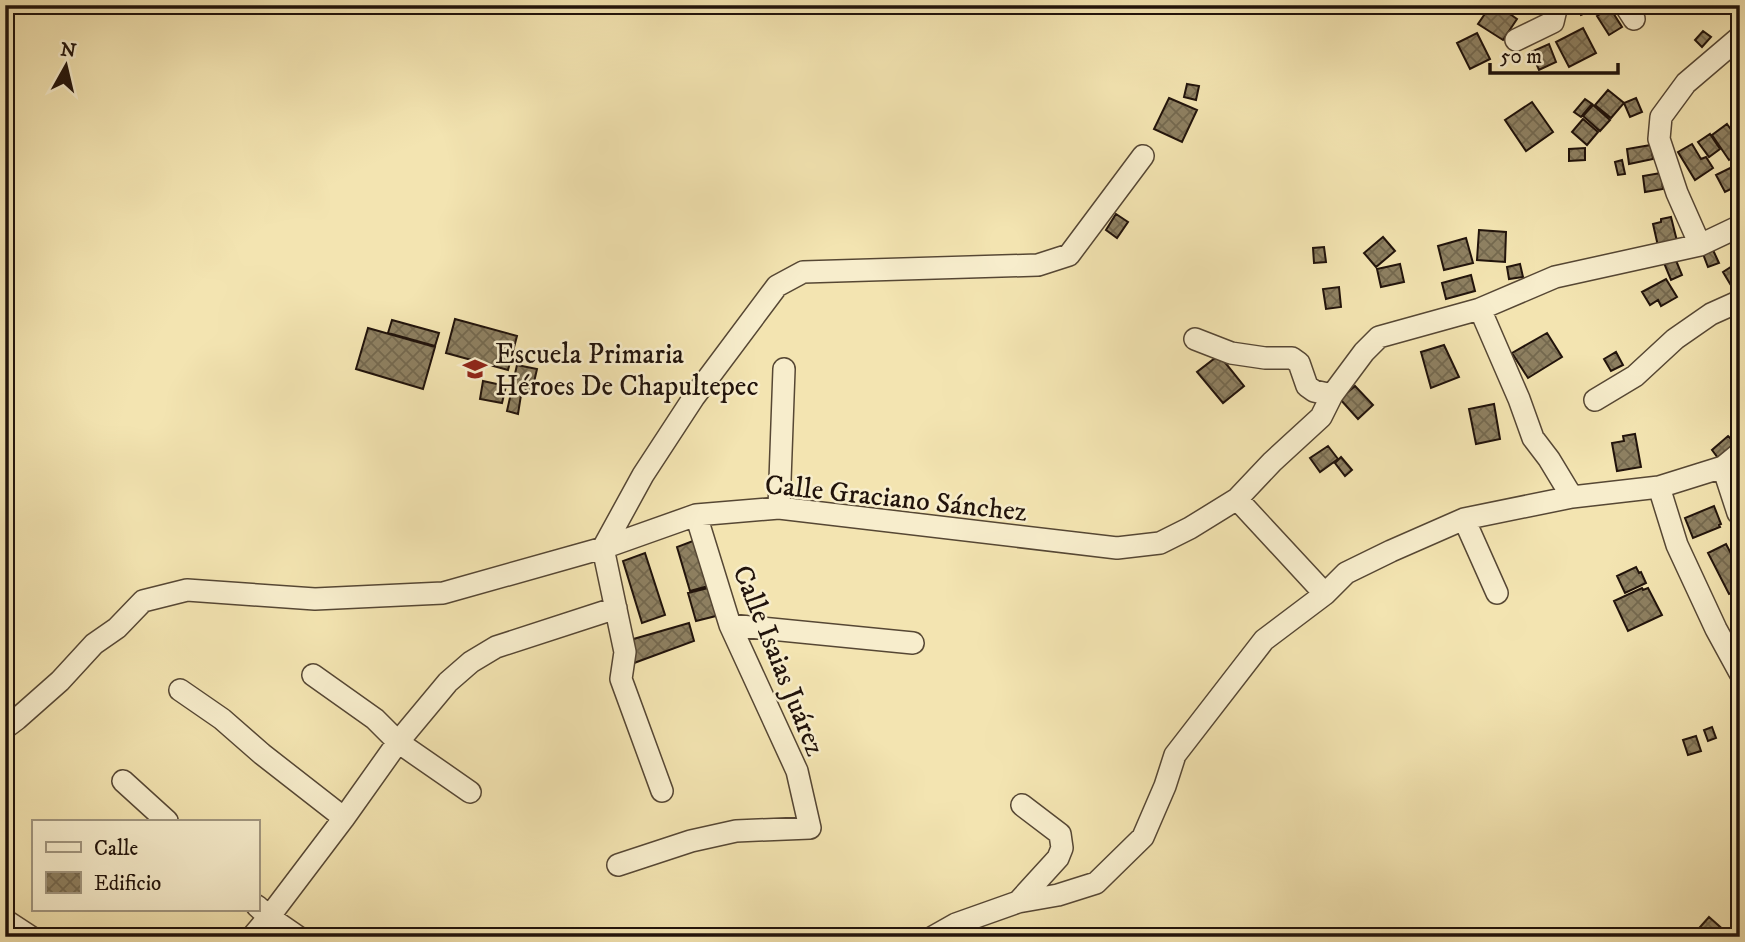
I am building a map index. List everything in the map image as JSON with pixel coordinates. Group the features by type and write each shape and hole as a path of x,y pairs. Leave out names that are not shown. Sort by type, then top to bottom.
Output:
{"street":[{"path":"1516,40 1553,22 1557,5"},
{"path":"1700,245 1677,193 1660,139 1661,117 1686,83 1740,37"},
{"path":"662,791 621,679 625,652 603,548 643,475 694,397 777,286 803,272 1038,265 1069,255 1143,156"},
{"name":"Calle Graciano Sánchez","path":"5,728 61,681 94,644 117,628 143,601 187,590 316,599 443,593 603,548 696,514 779,508 1117,548 1160,542 1190,528 1237,499 1321,417 1332,394 1379,337 1479,309 1555,277 1700,245 1740,226"},
{"path":"1595,400 1635,376 1675,340 1711,314 1740,300"},
{"path":"1479,309 1519,399 1533,438 1572,497"},
{"path":"1195,339 1231,353 1265,358 1292,358 1299,363 1307,386 1314,391 1332,394"},
{"path":"779,508 785,369"},
{"path":"933,937 956,924 1018,902 1058,895 1096,883 1143,837 1175,755 1264,640 1325,594 1346,573 1464,519 1572,497 1659,487 1731,460 1739,512"},
{"path":"1659,487 1677,545 1716,629 1740,673"},
{"path":"1237,499 1325,594"},
{"name":"Calle Isaias Juárez","path":"618,866 691,841 736,831 810,828 797,771 730,625 696,514"},
{"path":"1464,519 1497,593"},
{"path":"252,937 263,911 344,818 398,742 448,682 471,662 496,647 616,608"},
{"path":"730,625 914,643"},
{"path":"313,675 374,719 398,742 470,792"},
{"path":"180,691 222,719 344,818"},
{"path":"123,781 166,820"},
{"path":"1018,902 1058,858 1062,848 1060,834 1023,805"},
{"path":"263,911 298,937"},
{"path":"5,920 31,937"}],"building":[{"path":"1491,5 1497,5 1517,19 1503,40 1478,24"},
{"path":"1577,5 1603,5 1581,15"},
{"path":"1610,8 1622,27 1609,35 1597,16"},
{"path":"1583,28 1596,53 1569,67 1556,42"},
{"path":"1703,31 1711,37 1702,47 1695,40"},
{"path":"1477,33 1490,59 1470,69 1457,43"},
{"path":"1549,44 1556,62 1539,70 1531,52"},
{"path":"1187,84 1199,86 1196,100 1184,97"},
{"path":"1608,90 1624,103 1611,118 1595,105"},
{"path":"1169,98 1197,110 1182,142 1154,129"},
{"path":"1636,98 1642,112 1630,117 1624,103"},
{"path":"1585,99 1592,104 1581,117 1574,112"},
{"path":"1532,102 1553,132 1526,151 1505,120"},
{"path":"1593,105 1610,120 1600,131 1583,116"},
{"path":"1583,119 1598,132 1587,145 1572,132"},
{"path":"1727,124 1740,142 1740,153 1729,160 1712,135"},
{"path":"1710,134 1720,149 1709,157 1698,142"},
{"path":"1692,144 1701,159 1706,157 1713,168 1695,180 1678,152"},
{"path":"1651,145 1653,159 1629,164 1627,149"},
{"path":"1585,148 1585,160 1569,161 1569,149"},
{"path":"1622,160 1625,174 1618,175 1615,162"},
{"path":"1730,168 1739,185 1725,192 1716,175"},
{"path":"1661,173 1663,189 1645,192 1643,176"},
{"path":"1116,214 1128,222 1117,238 1106,230"},
{"path":"1671,217 1677,241 1658,246 1653,224"},
{"path":"1479,230 1506,232 1505,262 1477,260"},
{"path":"1383,237 1395,251 1376,267 1364,253"},
{"path":"1466,238 1473,263 1444,270 1438,246"},
{"path":"1324,247 1326,262 1314,263 1313,248"},
{"path":"1713,250 1719,263 1708,267 1703,254"},
{"path":"1675,258 1682,275 1671,280 1664,263"},
{"path":"1400,264 1404,282 1381,287 1377,269"},
{"path":"1520,264 1523,277 1509,279 1507,267"},
{"path":"1734,265 1740,275 1740,281 1732,287 1723,272"},
{"path":"1471,275 1475,291 1446,299 1442,283"},
{"path":"1666,279 1677,297 1661,306 1658,300 1650,305 1642,292"},
{"path":"1339,287 1341,307 1326,309 1323,289"},
{"path":"455,319 517,336 508,370 446,353"},
{"path":"392,320 439,333 435,346 388,333"},
{"path":"368,328 435,347 423,389 356,369"},
{"path":"1547,333 1562,357 1528,378 1512,353"},
{"path":"1444,345 1459,377 1431,388 1421,352"},
{"path":"1616,352 1623,365 1611,371 1604,359"},
{"path":"1219,355 1244,386 1223,403 1197,372"},
{"path":"517,365 537,369 532,391 512,387"},
{"path":"483,381 506,386 502,403 480,399"},
{"path":"1355,386 1373,405 1358,419 1340,399"},
{"path":"511,393 521,395 518,414 507,411"},
{"path":"1494,404 1500,439 1476,444 1469,409"},
{"path":"1635,434 1641,467 1617,471 1612,443 1624,441 1623,436"},
{"path":"1728,436 1735,443 1718,458 1712,450"},
{"path":"1328,446 1338,459 1320,472 1310,458"},
{"path":"1341,457 1352,470 1345,476 1335,463"},
{"path":"1714,506 1720,527 1693,538 1685,518"},
{"path":"698,539 712,585 690,591 677,547"},
{"path":"1726,544 1740,571 1740,589 1729,594 1708,553"},
{"path":"645,553 665,615 642,623 623,561"},
{"path":"1636,567 1646,583 1625,593 1617,576"},
{"path":"712,587 720,615 696,621 688,593"},
{"path":"1642,588 1648,588 1662,615 1628,631 1614,601"},
{"path":"689,623 694,641 634,663 630,640"},
{"path":"1712,727 1716,738 1708,741 1704,730"},
{"path":"1696,736 1701,751 1688,755 1683,740"},
{"path":"1709,917 1727,933 1724,937 1693,935"}],"place":[{"name":"Escuela Primaria Héroes De Chapultepec","path":"475,369"}]}
